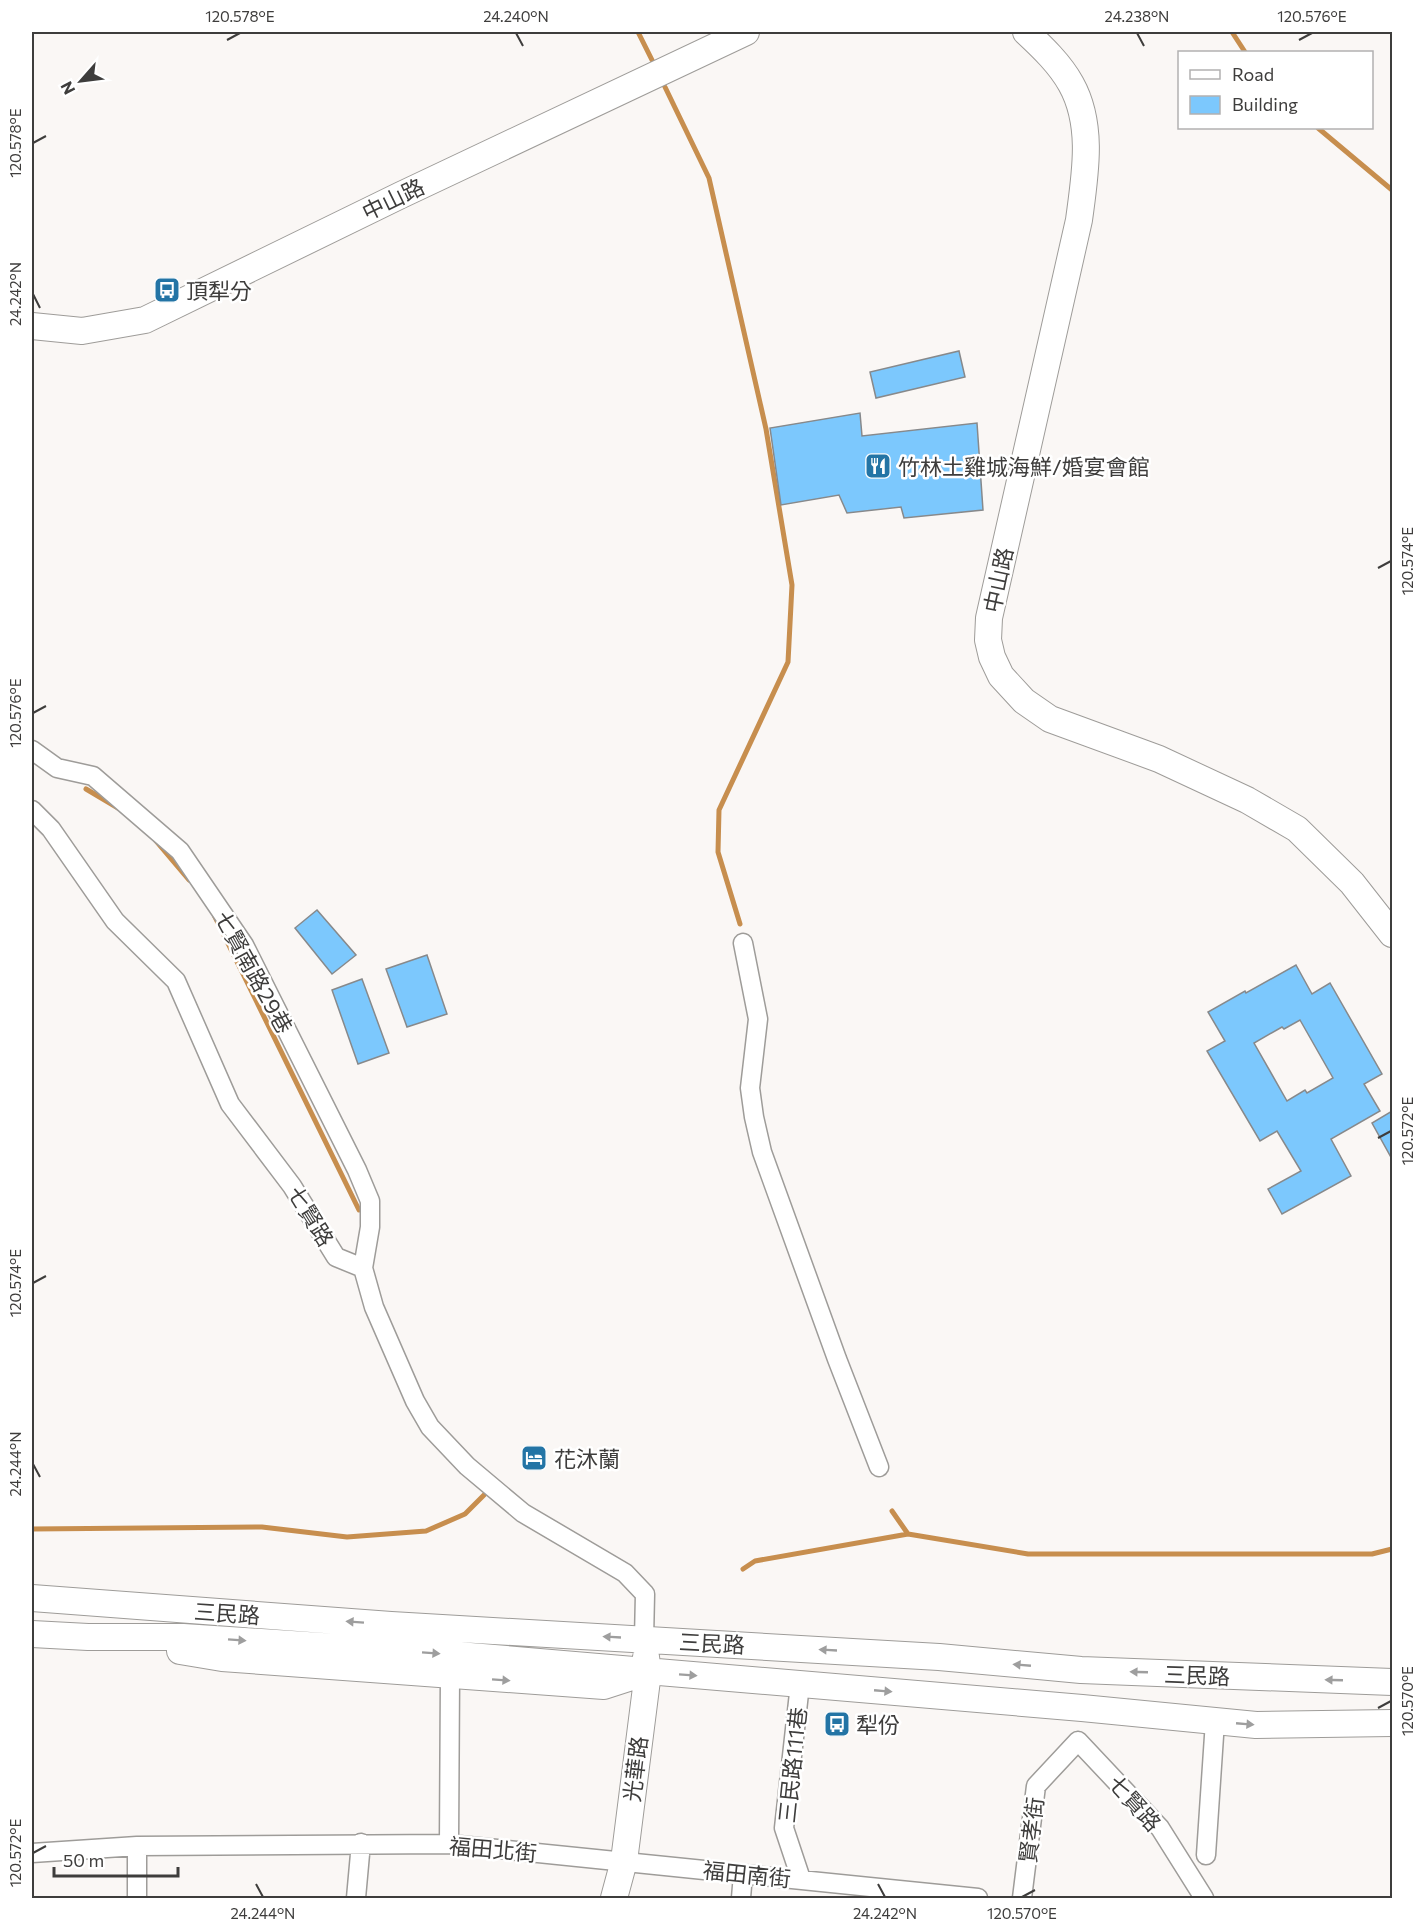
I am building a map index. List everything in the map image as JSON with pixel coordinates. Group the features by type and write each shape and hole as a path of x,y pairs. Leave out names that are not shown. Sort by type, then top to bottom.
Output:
{"street":[{"name":"中山路","path":"32,326 82,332 145,320 400,195 746,32"},
{"name":"中山路","path":"1026,32 1052,57 1072,84 1085,123 1086,166 1079,220 989,618 988,640 992,657 1001,676 1024,701 1050,719 1159,759 1247,800 1297,829 1352,883 1392,934"},
{"name":"七賢南路29巷","path":"32,750 57,768 93,776 180,851 244,945 357,1170 370,1201 370,1227 363,1268"},
{"name":"七賢路","path":"32,810 51,829 115,921 176,981 230,1104 292,1186 336,1257 363,1268"},
{"path":"743,943 758,1019 750,1088 762,1152 829,1338 879,1467"},
{"path":"363,1268 374,1307 415,1401 430,1426 467,1466 523,1513 625,1573 645,1593 644,1639"},
{"name":"三民路","path":"32,1598 391,1625 939,1657 1081,1670 1392,1682"},
{"name":"三民路","path":"32,1634 88,1637 183,1637 459,1655 1256,1725 1392,1723"},
{"name":"三民路","path":"88,1637 222,1658 604,1686 648,1672"},
{"name":"光華路","path":"614,1899 624,1861 648,1672 644,1639"},
{"path":"1077,1741 1082,1708 1081,1670"},
{"path":"449,1844 450,1676"},
{"name":"三民路111巷","path":"800,1684 784,1828 801,1879"},
{"path":"1206,1855 1215,1721"},
{"name":"七賢路","path":"1077,1741 1160,1828 1204,1899"},
{"name":"賢孝街","path":"1022,1899 1036,1786 1077,1741"},
{"path":"356,1899 361,1843"},
{"name":"福田北街","path":"32,1853 137,1846 449,1844 624,1861"},
{"path":"137,1846 137,1899"},
{"name":"福田南街","path":"624,1861 801,1879 822,1890 978,1899"},
{"path":"741,1899 743,1874"}],"building":[{"path":"959,351 965,377 876,398 870,372"},
{"name":"竹林土雞城海鮮/婚宴會館","path":"860,413 862,436 977,423 983,510 904,518 901,507 847,513 839,495 781,505 770,428"},
{"path":"317,910 356,955 332,974 295,928"},
{"path":"427,955 447,1014 407,1027 386,969"},
{"path":"1296,965 1312,994 1330,983 1382,1074 1364,1084 1380,1111 1331,1139 1351,1176 1282,1214 1268,1189 1301,1171 1277,1131 1260,1141 1207,1051 1225,1041 1208,1012 1245,991 1246,993","holes":["1300,1020 1333,1078 1287,1101 1254,1043"]},
{"path":"362,979 389,1053 358,1064 332,990"},
{"path":"1392,1111 1392,1159 1372,1123"}],"waterway":[{"path":"638,32 652,60"},
{"path":"1232,32 1244,51"},
{"path":"665,87 709,178 766,429 792,585 788,662 719,810 718,852 740,924"},
{"path":"1319,129 1392,190"},
{"path":"86,789 118,808"},
{"path":"156,841 189,880"},
{"path":"215,917 359,1210"},
{"path":"32,1529 262,1527 347,1537 426,1531 465,1514 484,1495"},
{"path":"892,1511 908,1534 1028,1554 1372,1554 1392,1549"},
{"path":"743,1569 755,1561 908,1534"}],"place":[{"name":"頂犁分","path":"167,290"},
{"name":"竹林土雞城海鮮/婚宴會館","path":"878,466"},
{"name":"花沐蘭","path":"534,1458"},
{"name":"犁份","path":"837,1724"}]}
